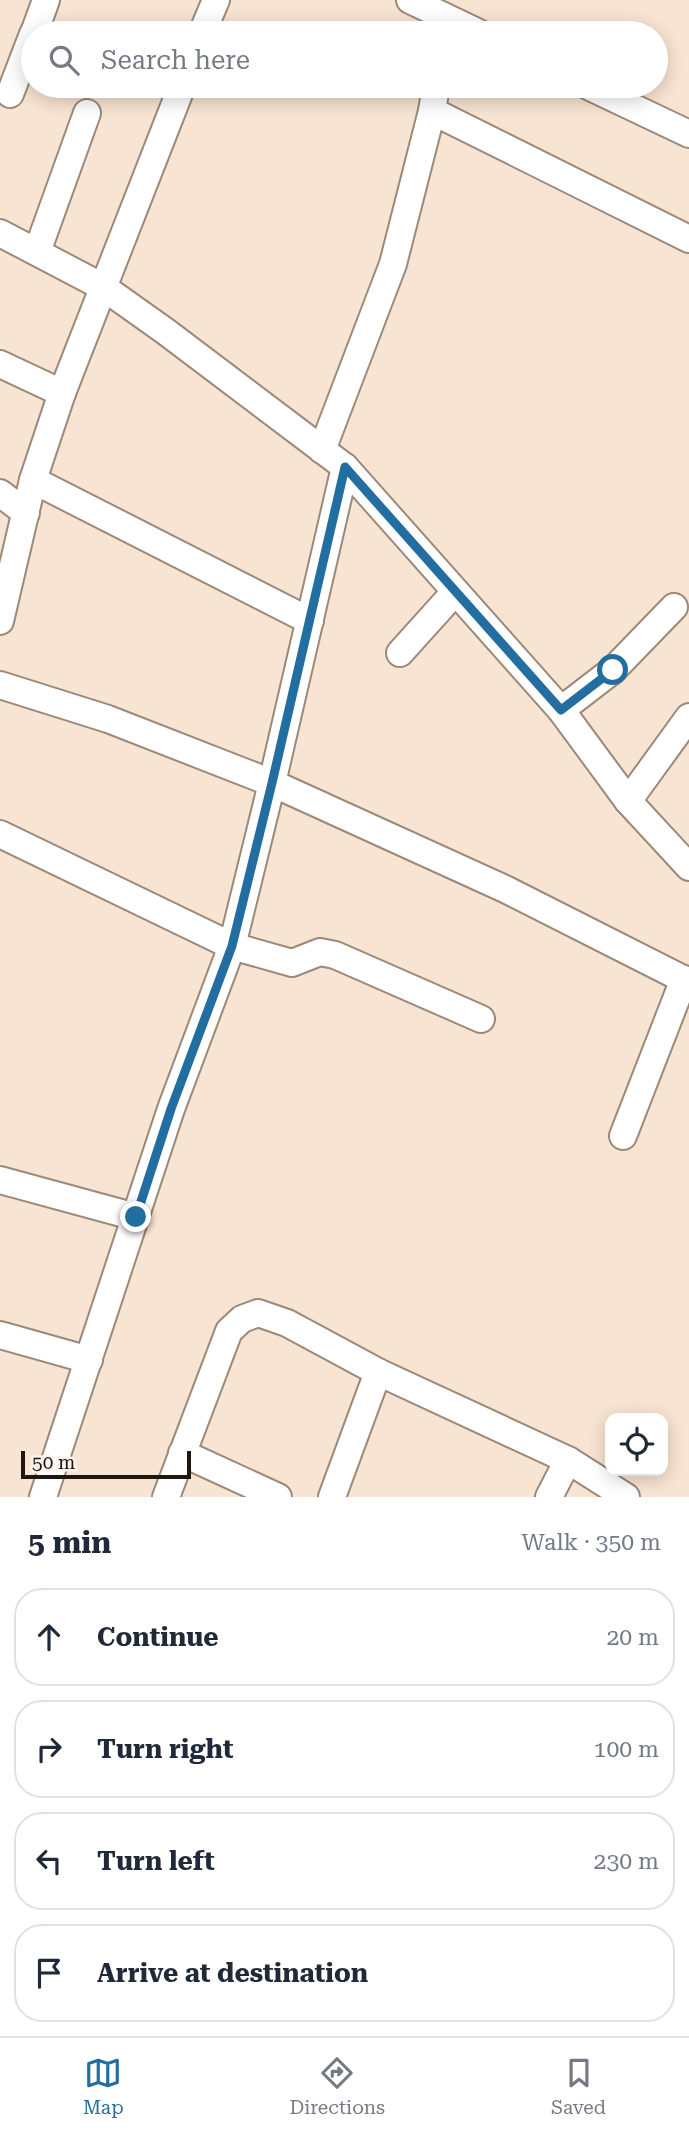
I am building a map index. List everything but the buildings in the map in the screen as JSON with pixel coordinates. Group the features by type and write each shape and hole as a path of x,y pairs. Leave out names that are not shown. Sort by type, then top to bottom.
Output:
{"street":[{"path":"38,21 46,0"},
{"path":"207,21 216,0"},
{"path":"410,0 448,17"},
{"path":"10,94 21,65"},
{"path":"0,621 33,480 62,393 177,98"},
{"path":"613,98 689,134"},
{"path":"322,450 393,264 434,99 689,239"},
{"path":"37,252 87,113"},
{"path":"0,233 103,287 345,467 561,710 628,801 689,867"},
{"path":"0,364 62,393"},
{"path":"43,1497 171,1109 232,946 345,467"},
{"path":"33,480 310,621"},
{"path":"0,494 26,513"},
{"path":"400,653 455,592"},
{"path":"561,710 613,670 674,607"},
{"path":"0,685 108,719 272,783 505,889 687,980 623,1136"},
{"path":"628,801 689,717"},
{"path":"0,834 232,946 292,963 320,953 335,954 481,1019"},
{"path":"0,1180 136,1217"},
{"path":"166,1497 229,1331 242,1319 258,1313 287,1323 378,1372 568,1460 626,1497"},
{"path":"0,1335 89,1360"},
{"path":"332,1497 378,1372"},
{"path":"183,1453 278,1497"},
{"path":"549,1497 568,1460"}],"route":[{"path":"136,1217 171,1109 232,946 345,467 561,710 613,670"}]}
